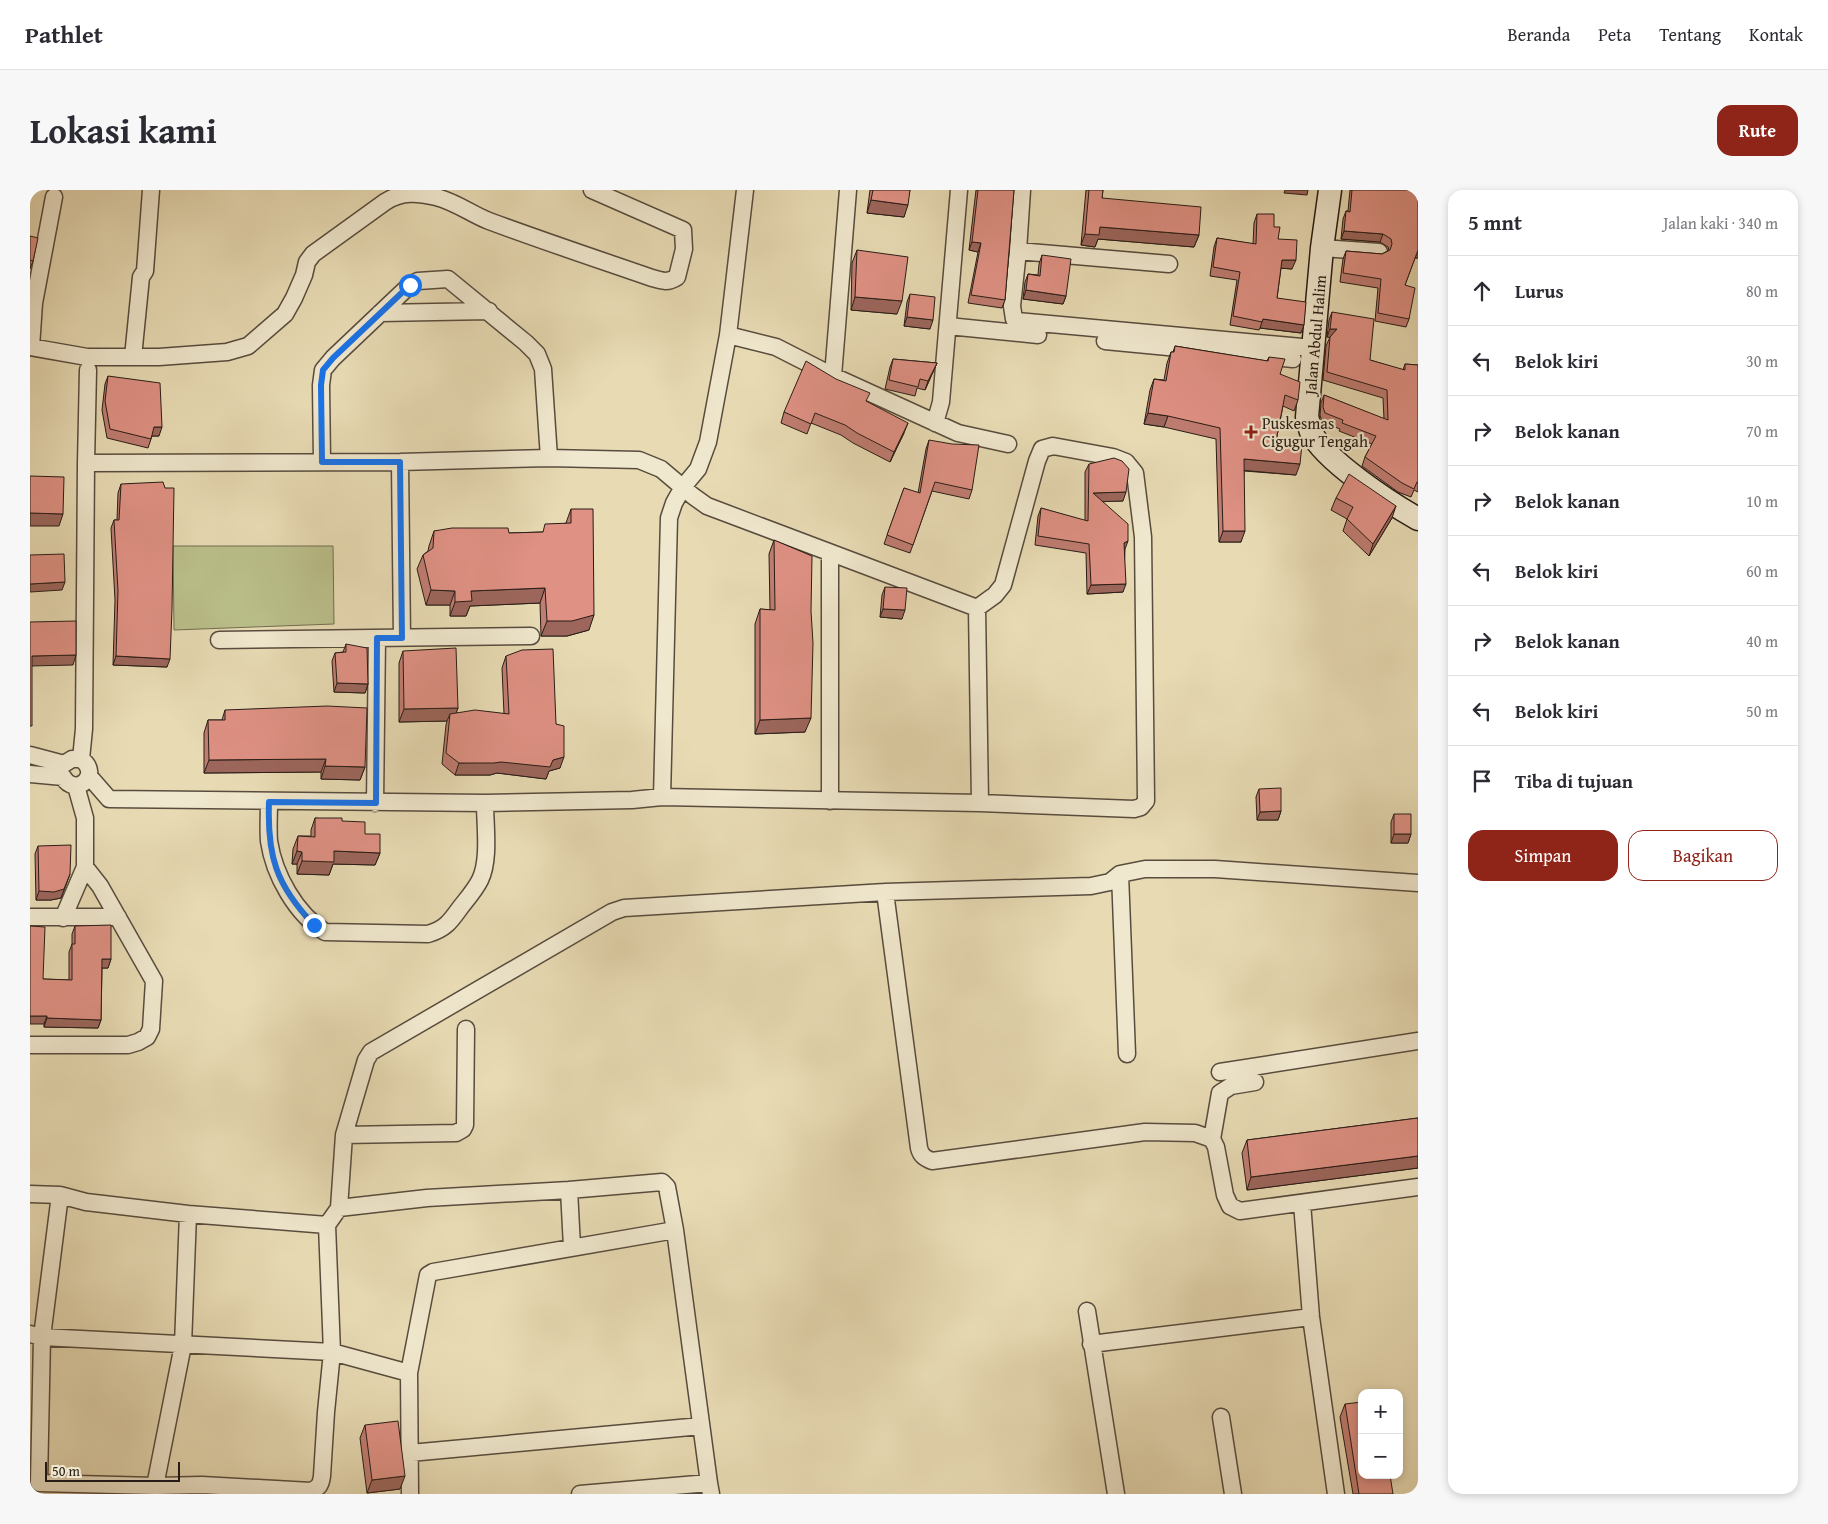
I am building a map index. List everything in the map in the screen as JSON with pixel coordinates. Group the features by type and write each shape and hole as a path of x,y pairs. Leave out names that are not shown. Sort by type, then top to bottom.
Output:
{"street":[{"path":"133,358 141,277 145,271 151,190"},
{"path":"54,197 34,303 30,347 87,357 133,358 227,352 248,346 285,314 294,298 304,275 307,262 312,254 385,202 396,195 407,193 436,197 486,220 652,278 665,282 672,281 677,277 684,249 683,230 592,190"},
{"path":"662,797 669,518 674,503 698,469 708,442 728,335 745,190"},
{"path":"834,376 848,190"},
{"path":"934,424 942,402 959,190"},
{"path":"1022,190 1012,306 1014,319 1017,322 1313,348"},
{"name":"Jalan Abdul Halim","path":"1330,190 1322,248 1307,417 1311,432 1334,460 1372,489 1418,519"},
{"path":"1322,248 1379,252"},
{"path":"1018,251 1169,264"},
{"path":"322,462 321,385 323,370 333,358 410,285 418,281 448,279 526,342 537,354 543,369 549,458"},
{"path":"380,313 488,311"},
{"path":"948,326 1293,358"},
{"path":"728,335 776,347 934,424 958,433 1008,444"},
{"path":"81,759 84,729 88,370"},
{"path":"85,818 92,807 99,801 109,799 485,803 632,800 662,797 980,803 1134,809 1141,806 1146,801 1143,537 1135,473 1126,462 1114,457 1054,446 1042,449 1003,585 995,595 977,608"},
{"path":"86,463 400,462 549,458 639,460 661,469 707,506 977,608"},
{"path":"400,462 402,638"},
{"path":"830,553 830,801"},
{"path":"977,608 980,803"},
{"path":"218,640 531,636"},
{"path":"376,803 377,638"},
{"path":"30,755 84,783 89,776"},
{"path":"63,918 86,867 85,818 68,776 72,759 81,759 88,766 89,776 109,799"},
{"path":"30,774 68,776"},
{"path":"269,802 269,842 278,875 296,903 314,925 325,932 428,934 441,930 450,922 479,882 484,870 485,858 485,803"},
{"path":"30,1045 128,1045 146,1037 151,1029 154,981 100,886 86,867"},
{"path":"60,1196 36,1336 37,1486 202,1485 311,1491 321,1484 332,1352 327,1225 339,1208 344,1135 366,1060 371,1052 612,912 624,908 885,892 1091,886 1110,882 1120,874 1145,869 1215,869 1418,883"},
{"path":"1120,874 1127,1054"},
{"path":"885,892 919,1148 921,1155 926,1159 932,1161 1145,1132 1195,1133 1212,1139"},
{"path":"30,917 118,918"},
{"path":"344,1135 456,1133 463,1129 466,1029"},
{"path":"1220,1072 1418,1041"},
{"path":"1254,1082 1231,1086 1220,1093 1212,1139 1216,1147 1224,1195 1230,1206 1240,1210 1418,1187"},
{"path":"339,1208 427,1198 665,1184 675,1230 710,1488 580,1494"},
{"path":"569,1190 572,1248"},
{"path":"30,1194 60,1196 86,1202 188,1214 327,1225"},
{"path":"1302,1202 1311,1316 1336,1494"},
{"path":"155,1486 183,1345 188,1214"},
{"path":"410,1494 409,1373 428,1275 433,1272 675,1230"},
{"path":"1087,1311 1116,1494"},
{"path":"1091,1344 1311,1316"},
{"path":"36,1336 332,1352 409,1373"},
{"path":"1221,1417 1233,1494"},
{"path":"410,1453 701,1426"}],"green space":[{"path":"173,546 333,546 334,624 174,630"}],"building":[{"path":"873,190 910,190 908,205 871,200"},
{"path":"978,190 1014,190 1005,300 971,295 981,243 972,242"},
{"path":"1089,190 1103,190 1102,198 1201,207 1199,235 1100,227 1099,235 1085,234"},
{"path":"1352,190 1418,190 1418,250 1405,285 1415,288 1409,319 1378,313 1381,279 1343,273 1346,251 1382,254 1390,250 1392,244 1391,239 1383,234 1344,231 1346,211 1350,212"},
{"path":"1257,214 1274,214 1274,227 1280,227 1278,239 1297,240 1296,260 1282,260 1277,298 1306,302 1304,325 1263,319 1262,322 1233,316 1240,272 1213,267 1217,238 1256,244"},
{"path":"30,236 38,238 33,261 30,260"},
{"path":"857,250 908,257 902,301 855,297"},
{"path":"1042,255 1071,259 1066,296 1026,290 1028,274 1040,276"},
{"path":"910,294 935,297 933,320 907,317"},
{"path":"1332,312 1374,319 1370,360 1405,370 1405,364 1418,365 1418,482 1414,489 1402,483 1365,457 1376,436 1342,423 1343,420 1325,413 1323,407 1324,395 1388,420 1387,390 1327,372 1330,337 1337,329 1330,329"},
{"path":"1175,346 1268,361 1269,357 1285,359 1280,374 1300,382 1298,400 1285,395 1276,441 1302,444 1300,464 1244,459 1245,531 1223,531 1220,428 1148,413 1154,379 1166,381 1171,352 1174,352"},
{"path":"893,359 937,363 928,381 920,379 918,387 889,380"},
{"path":"806,361 836,379 870,393 866,401 908,423 894,452 845,425 815,413 811,424 784,412"},
{"path":"108,376 160,383 162,427 154,427 151,439 110,429 105,401"},
{"path":"929,440 952,444 979,445 972,490 935,482 913,545 887,535 904,488 920,493"},
{"path":"1114,458 1122,461 1129,469 1126,492 1093,493 1128,524 1128,541 1124,543 1126,584 1091,585 1089,544 1038,536 1041,508 1088,521 1089,464"},
{"path":"1349,474 1396,506 1373,544 1347,519 1353,507 1336,498"},
{"path":"30,476 64,477 63,514 30,513"},
{"path":"163,482 165,488 174,488 170,659 116,656 118,591 114,520 119,520 121,484"},
{"path":"571,509 593,509 594,615 572,621 547,621 545,588 471,591 472,601 455,602 455,591 431,590 423,555 433,548 434,531 452,528 508,528 509,533 543,532 545,524 571,523"},
{"path":"774,540 812,556 811,611 813,643 811,718 760,720 760,609 775,610"},
{"path":"64,554 65,582 30,584 30,555"},
{"path":"885,587 907,588 905,610 883,609"},
{"path":"76,621 76,655 32,656 32,726 30,726 30,622"},
{"path":"346,644 367,648 368,684 337,683 335,653 346,652"},
{"path":"456,648 458,708 404,709 403,651"},
{"path":"553,649 556,724 564,726 564,757 553,760 550,767 501,762 459,763 446,753 450,714 475,710 509,714 506,656 522,650"},
{"path":"327,706 367,708 365,767 325,766 326,759 209,760 208,720 225,720 225,710"},
{"path":"1281,788 1281,811 1260,812 1259,789"},
{"path":"1394,814 1411,814 1411,834 1394,834"},
{"path":"315,818 342,818 342,821 365,822 365,834 380,834 380,853 334,851 334,862 302,861 302,852 297,851 298,836 315,837"},
{"path":"71,845 70,874 64,889 54,892 39,891 38,846"},
{"path":"111,925 111,959 102,959 101,1020 30,1016 30,926 45,927 43,979 72,980 72,944 75,944 75,926"},
{"path":"1418,1118 1418,1156 1251,1177 1247,1140"},
{"path":"1358,1402 1358,1479 1391,1479 1393,1494 1359,1494 1345,1404"},
{"path":"398,1421 405,1476 372,1480 365,1425"}],"place":[{"name":"Puskesmas Cigugur Tengah","path":"1251,432"}],"route":[{"path":"314,925 305,916 278,875 269,842 269,802 376,803 377,638 402,638 400,462 322,462 321,385 323,370 333,358 410,285"}]}
